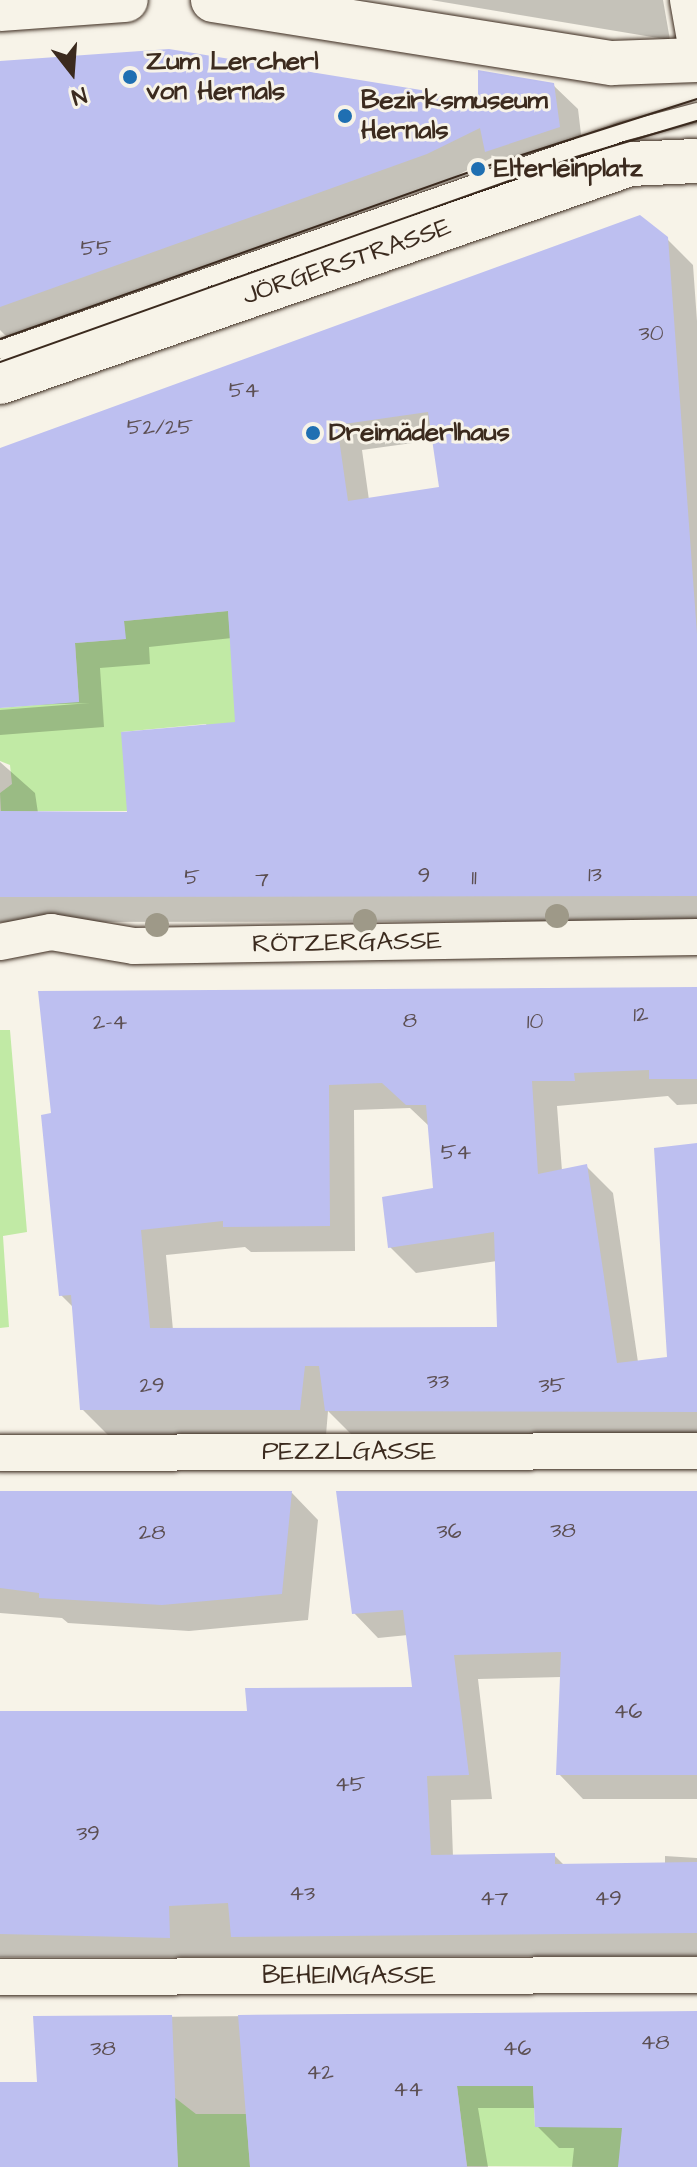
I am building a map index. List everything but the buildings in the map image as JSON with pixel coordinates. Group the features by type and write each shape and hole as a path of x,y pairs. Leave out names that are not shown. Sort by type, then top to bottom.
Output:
{"main road":[{"path":"0,9 126,0"},
{"path":"213,0 612,63 697,60"},
{"name":"JÖRGERSTRASSE","path":"0,382 630,164 697,161"}],"street":[{"path":"688,0 697,51"},
{"name":"RÖTZERGASSE","path":"0,942 51,932 134,946 697,937"},
{"name":"PEZZLGASSE","path":"0,1453 697,1451"},
{"name":"BEHEIMGASSE","path":"0,1977 697,1975"}],"lane":[{"path":"0,350 622,132 697,112"}],"green space":[{"path":"228,611 245,811 206,724 121,732 156,811 1,811 0,793 12,784 10,765 0,761 0,708 79,701 75,643 125,639 124,621"},
{"path":"0,1030 10,1030 27,1232 3,1236 9,1327 0,1328"},
{"path":"656,2084 618,2167 467,2166 457,2086 533,2086 535,2127 574,2127"},
{"path":"174,2097 196,2114 246,2114 250,2167 178,2167"}],"tram line":[{"path":"0,339 478,169 697,99"},
{"path":"0,362 576,157 697,121"}],"place":[{"name":"Zum Lercherl von Hernals","path":"130,77"},
{"name":"Bezirksmuseum Hernals","path":"345,116"},
{"name":"Elterleinplatz","path":"478,169"},
{"name":"Dreimäderlhaus","path":"313,433"}]}
